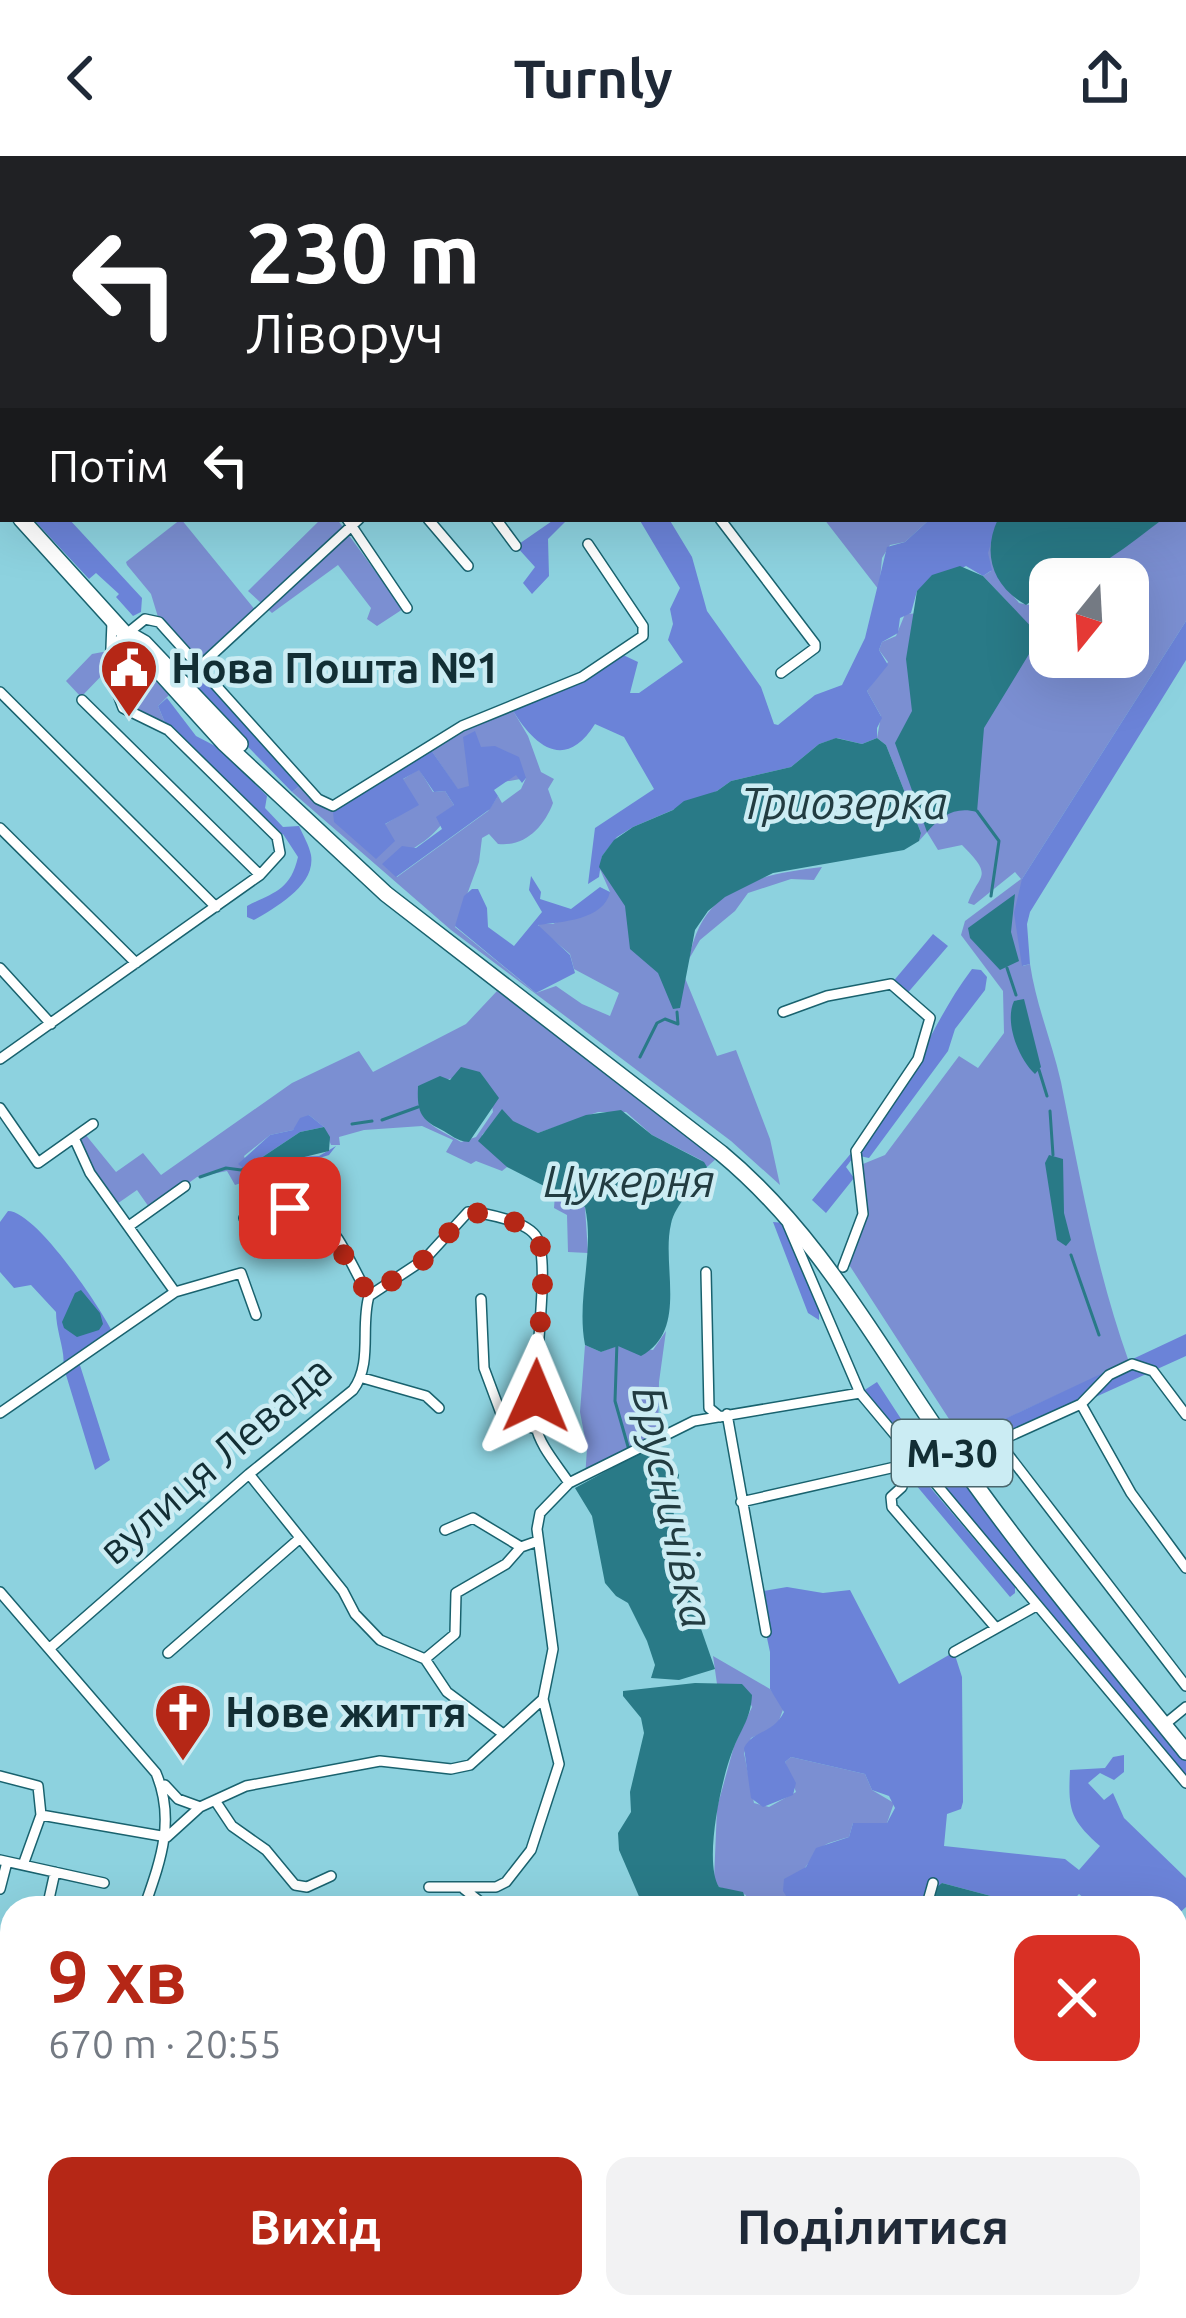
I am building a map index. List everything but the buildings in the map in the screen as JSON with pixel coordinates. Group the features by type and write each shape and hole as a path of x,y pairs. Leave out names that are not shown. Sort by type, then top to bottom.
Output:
{"highway":[{"name":"М-30","path":"21,522 307,810 393,887 779,1191 1042,1561 1186,1752"},
{"name":"М-30","path":"725,1149 838,1270 983,1496 1173,1729"}],"street":[{"path":"200,666 352,522"},
{"path":"354,522 407,608"},
{"path":"431,522 468,566"},
{"path":"498,522 516,546"},
{"path":"722,522 815,644 782,673"},
{"path":"113,645 145,619 154,619 318,799 326,805 339,804 462,726 582,677 643,636 643,626 588,544"},
{"path":"0,1059 216,907 278,856 277,837 169,730 123,708 110,673 112,616"},
{"path":"0,692 216,907"},
{"path":"82,700 260,874"},
{"path":"0,828 136,963"},
{"path":"0,968 51,1024"},
{"path":"783,1012 827,996 891,984 930,1018 918,1059 856,1150 862,1214 821,1307"},
{"path":"0,1108 38,1163 93,1124"},
{"path":"74,1140 89,1172 176,1292"},
{"path":"129,1226 185,1186"},
{"path":"244,1218 254,1206 308,1211 322,1219 369,1296 425,1259 468,1212 530,1231 539,1242 542,1272 534,1363 536,1429 569,1483"},
{"path":"783,1209 860,1393 1186,1783"},
{"path":"706,1272 709,1408 724,1415"},
{"path":"0,1413 176,1292 241,1273 256,1316"},
{"name":"вулиця Левада","path":"50,1648 353,1390 362,1378 369,1296"},
{"path":"481,1299 484,1368 502,1419 536,1429"},
{"path":"966,1456 1081,1404 1109,1375 1132,1364 1154,1371 1186,1415"},
{"path":"362,1378 426,1396 439,1408"},
{"path":"429,1887 496,1888 506,1882 531,1850 559,1764 543,1699 553,1649 538,1541 540,1513 569,1483 679,1428 724,1415 860,1393"},
{"path":"1081,1404 1131,1493 1186,1568"},
{"path":"724,1415 766,1632"},
{"path":"997,1440 1186,1686"},
{"path":"741,1502 902,1467 912,1458"},
{"path":"902,1467 902,1486 890,1497 892,1507 996,1628"},
{"path":"249,1474 380,1640 424,1659 447,1692 502,1733"},
{"path":"446,1530 473,1518 521,1547"},
{"path":"168,1653 299,1539"},
{"path":"424,1659 455,1634 456,1593 506,1564 521,1547 538,1541"},
{"path":"0,1592 178,1798 200,1807"},
{"path":"955,1652 1036,1606"},
{"path":"166,1837 200,1807 246,1786 380,1761 451,1768 470,1765 543,1699"},
{"path":"1157,1748 1186,1707"},
{"path":"148,1896 166,1837 166,1807 156,1774"},
{"path":"0,1776 38,1786 41,1815 23,1865"},
{"path":"216,1802 232,1826 270,1853 295,1886 307,1887 331,1876"},
{"path":"41,1815 166,1837"},
{"path":"0,1889 3,1861 104,1883"},
{"path":"50,1896 55,1872"},
{"path":"929,1896 932,1883"},
{"path":"464,1888 474,1896"}],"shaded area":[{"path":"36,522 72,522 142,598 141,612 133,616 116,597 119,594 96,573 89,579"},
{"path":"183,522 256,611 200,661 158,617 151,594 126,562"},
{"path":"318,522 339,522 403,609 377,626 367,619 371,608 338,565 272,613 248,591"},
{"path":"551,522 565,522 548,539 549,576 532,594 523,583 535,567 516,546"},
{"path":"641,522 671,522 692,557 707,611 761,687 778,725 815,695 842,685 865,638 887,547 905,542 927,522 997,522 988,553 992,570 983,576 966,566 917,591 911,613 900,618 898,633 882,642 879,650 888,665 867,691 882,718 877,738 862,744 837,738 819,744 791,767 731,781 633,827 617,837 602,856 599,877 588,884 595,828 654,789 624,737 595,724 572,747 551,748 530,734 512,709 621,654 638,662 630,693 639,693 683,662 668,640 673,624 670,609 680,588"},
{"path":"826,522 927,522 905,542 890,545 882,558 879,590"},
{"path":"980,522 1012,522 1004,573 1019,603 1029,605 1029,678 1149,678 1149,558 1108,558 1159,522 1186,522 1186,621 1022,879 1023,966 1030,964 1061,1082 1098,1258 1129,1362 962,1439 846,1260 860,1224 858,1166 885,1155 959,1056 978,1068 1004,1033 1003,991 961,935 965,921 1021,879 1015,872 974,905 968,903 981,870 962,845 938,850 927,832 919,841 921,833 886,745 877,738 881,716 867,691 888,662 879,650 882,642 896,636 905,614 1013,608 983,576 991,571"},
{"path":"1186,621 1186,660 1030,912 1030,964 1022,966 1014,913 1022,879"},
{"path":"124,648 169,695 158,706 168,730 131,715 109,668 81,697 66,681 92,654"},
{"path":"198,668 302,784 292,792 184,681"},
{"path":"167,698 196,736 221,749 267,796 265,808 283,827 299,826 309,848 311,866 301,885 254,920 247,917 247,906 285,884 298,857 283,834 277,837 168,730 158,706"},
{"path":"512,709 541,772 554,779 548,789 553,803 539,827 525,839 498,844 489,834 482,838 479,862 455,927 536,993 556,986 610,1016 619,993 574,969 570,954 538,927 553,924 610,892 599,867 603,861 680,991 685,978 717,1056 736,1050 770,1139 780,1185 731,1141 451,930 292,792 302,784 314,797 384,825 409,809 402,780 419,769 433,792 445,791 454,805 424,841 383,864 397,877 488,811 498,796 502,803 521,789 526,778 458,790 429,747 462,726"},
{"path":"475,731 481,747 495,746 519,757 526,778 522,783 516,775 494,790 498,796 490,809 396,877 382,864 402,846 416,848 442,829 436,817 454,805 445,791 434,792 419,770 403,779 419,805 385,824 395,841 376,859 334,822 333,812 339,804 429,747 458,789 469,786 463,737"},
{"path":"822,867 814,880 791,879 748,893 735,911 700,940 689,959 696,934 720,900 755,880"},
{"path":"531,876 540,899 571,909 600,887 610,892 591,914 538,925 570,955 575,973 536,993 455,926 464,896 478,889 487,908 488,927 514,946 542,912 529,890"},
{"path":"933,934 948,946 905,996 891,984"},
{"path":"972,969 987,977 985,990 955,1029 948,1051 869,1158 855,1155 846,1167 854,1178 826,1213 812,1200 895,1096"},
{"path":"497,991 718,1157 707,1167 652,1135 626,1112 598,1112 538,1133 509,1124 489,1129 482,1135 507,1167 502,1171 446,1152 453,1140 422,1126 364,1130 339,1137 340,1145 331,1145 324,1127 309,1115 293,1130 270,1135 244,1156 250,1175 256,1178 235,1185 227,1171 197,1177 151,1210 137,1190 114,1206 75,1140 85,1134 116,1172 143,1153 161,1175 292,1083 359,1051 373,1072 466,1024","holes":["480,1072 489,1086 493,1112 476,1137 461,1142 434,1127 420,1108 418,1086"]},
{"path":"309,1115 324,1127 300,1132 261,1158 319,1156 336,1146 329,1155 256,1178 238,1164 270,1135 293,1130 300,1118"},
{"path":"555,1194 585,1207 588,1253 568,1252 567,1215 554,1208"},
{"path":"8,1211 20,1215 50,1243 113,1333 78,1359 110,1460 95,1470 63,1365 56,1312 31,1285 14,1288 0,1272 0,1222"},
{"path":"773,1222 785,1223 819,1320 808,1313"},
{"path":"666,1331 658,1443 585,1478 587,1449 580,1412 585,1345 601,1352 618,1345 653,1350"},
{"path":"1186,1334 1186,1356 972,1453 962,1439"},
{"path":"877,1382 905,1425 896,1432 939,1485 958,1470 1186,1759 1186,1783 860,1393"},
{"path":"912,1466 1015,1587 1010,1597 905,1472 905,1467"},
{"path":"787,1587 823,1593 850,1590 899,1684 954,1652 962,1677 963,1802 961,1809 947,1814 944,1846 1065,1859 1079,1870 1100,1846 1073,1813 1070,1770 1105,1768 1113,1757 1124,1755 1124,1772 1114,1780 1100,1773 1088,1783 1104,1800 1113,1793 1124,1818 1186,1878 1186,1896 991,1896 942,1883 936,1896 786,1896 784,1879 806,1867 816,1848 849,1837 853,1823 887,1823 895,1808 889,1796 872,1790 865,1774 791,1757 785,1762 796,1783 793,1795 763,1807 751,1798 744,1748 784,1712 770,1689 770,1652 757,1592"},
{"path":"713,1656 770,1689 784,1707 777,1726 751,1738 744,1753 754,1803 769,1807 796,1792 785,1762 791,1757 865,1774 872,1790 894,1803 887,1823 853,1823 849,1837 822,1847 804,1869 818,1896 746,1896 719,1887 714,1880 717,1808 734,1746 752,1707 742,1684 717,1684"}],"water":[{"path":"997,522 1159,522 1109,558 1029,558 1026,605 998,578 991,544"},
{"name":"Триозерка","path":"960,566 983,576 1029,624 1029,654 984,728 977,812 949,814 927,832 895,743 912,711 906,659 917,591 932,575"},
{"name":"Триозерка","path":"836,738 862,744 877,738 886,745 921,833 919,841 904,850 773,873 725,897 695,930 680,1008 673,1009 658,973 630,949 625,906 599,867 602,856 633,827 684,801 717,791 731,781 791,767 819,744"},
{"path":"1015,894 1011,932 1019,961 1000,970 970,938 968,928"},
{"path":"1024,999 1041,1067 1035,1074 1012,1030 1014,1001"},
{"path":"461,1067 480,1072 499,1098 469,1142 428,1121 418,1101 418,1086 440,1076 450,1080"},
{"name":"Цукерня","path":"502,1109 513,1121 538,1133 586,1115 621,1110 652,1135 707,1167 673,1217 669,1314 656,1345 641,1356 618,1346 601,1352 585,1345 585,1207 507,1167 478,1141"},
{"path":"324,1127 330,1137 329,1151 259,1168 261,1158 300,1132"},
{"path":"1049,1155 1063,1159 1064,1213 1071,1240 1066,1246 1057,1240 1045,1163"},
{"path":"81,1290 103,1324 77,1337 62,1322 75,1293"},
{"path":"658,1443 662,1460 672,1463 679,1475 673,1508 682,1574 715,1669 679,1680 651,1678 655,1665 647,1641 628,1603 605,1583 592,1516 575,1488"},
{"path":"695,1683 742,1684 752,1695 724,1777 713,1859 719,1887 744,1896 639,1896 619,1850 618,1833 631,1812 630,1792 644,1733 641,1718 623,1691"},
{"path":"942,1883 991,1896 934,1896"}],"waterway":[{"path":"977,811 999,841 991,896"},
{"path":"1007,968 1016,995"},
{"name":"Брусничівка","path":"640,1057 657,1023 665,1019 678,1024 677,1012"},
{"path":"1039,1070 1047,1096"},
{"path":"382,1120 418,1107"},
{"path":"1050,1111 1053,1155"},
{"path":"352,1124 372,1121"},
{"path":"200,1177 226,1168 241,1170 260,1161"},
{"path":"1071,1255 1099,1335"},
{"name":"Брусничівка","path":"617,1342 615,1401 629,1450"}],"place":[{"name":"Нова Пошта №1","path":"129,719"},
{"name":"Нове життя","path":"183,1763"}],"route":[{"path":"290,1208 322,1219 369,1296 425,1259 468,1212 530,1231 539,1242 542,1272 536,1396"}]}
